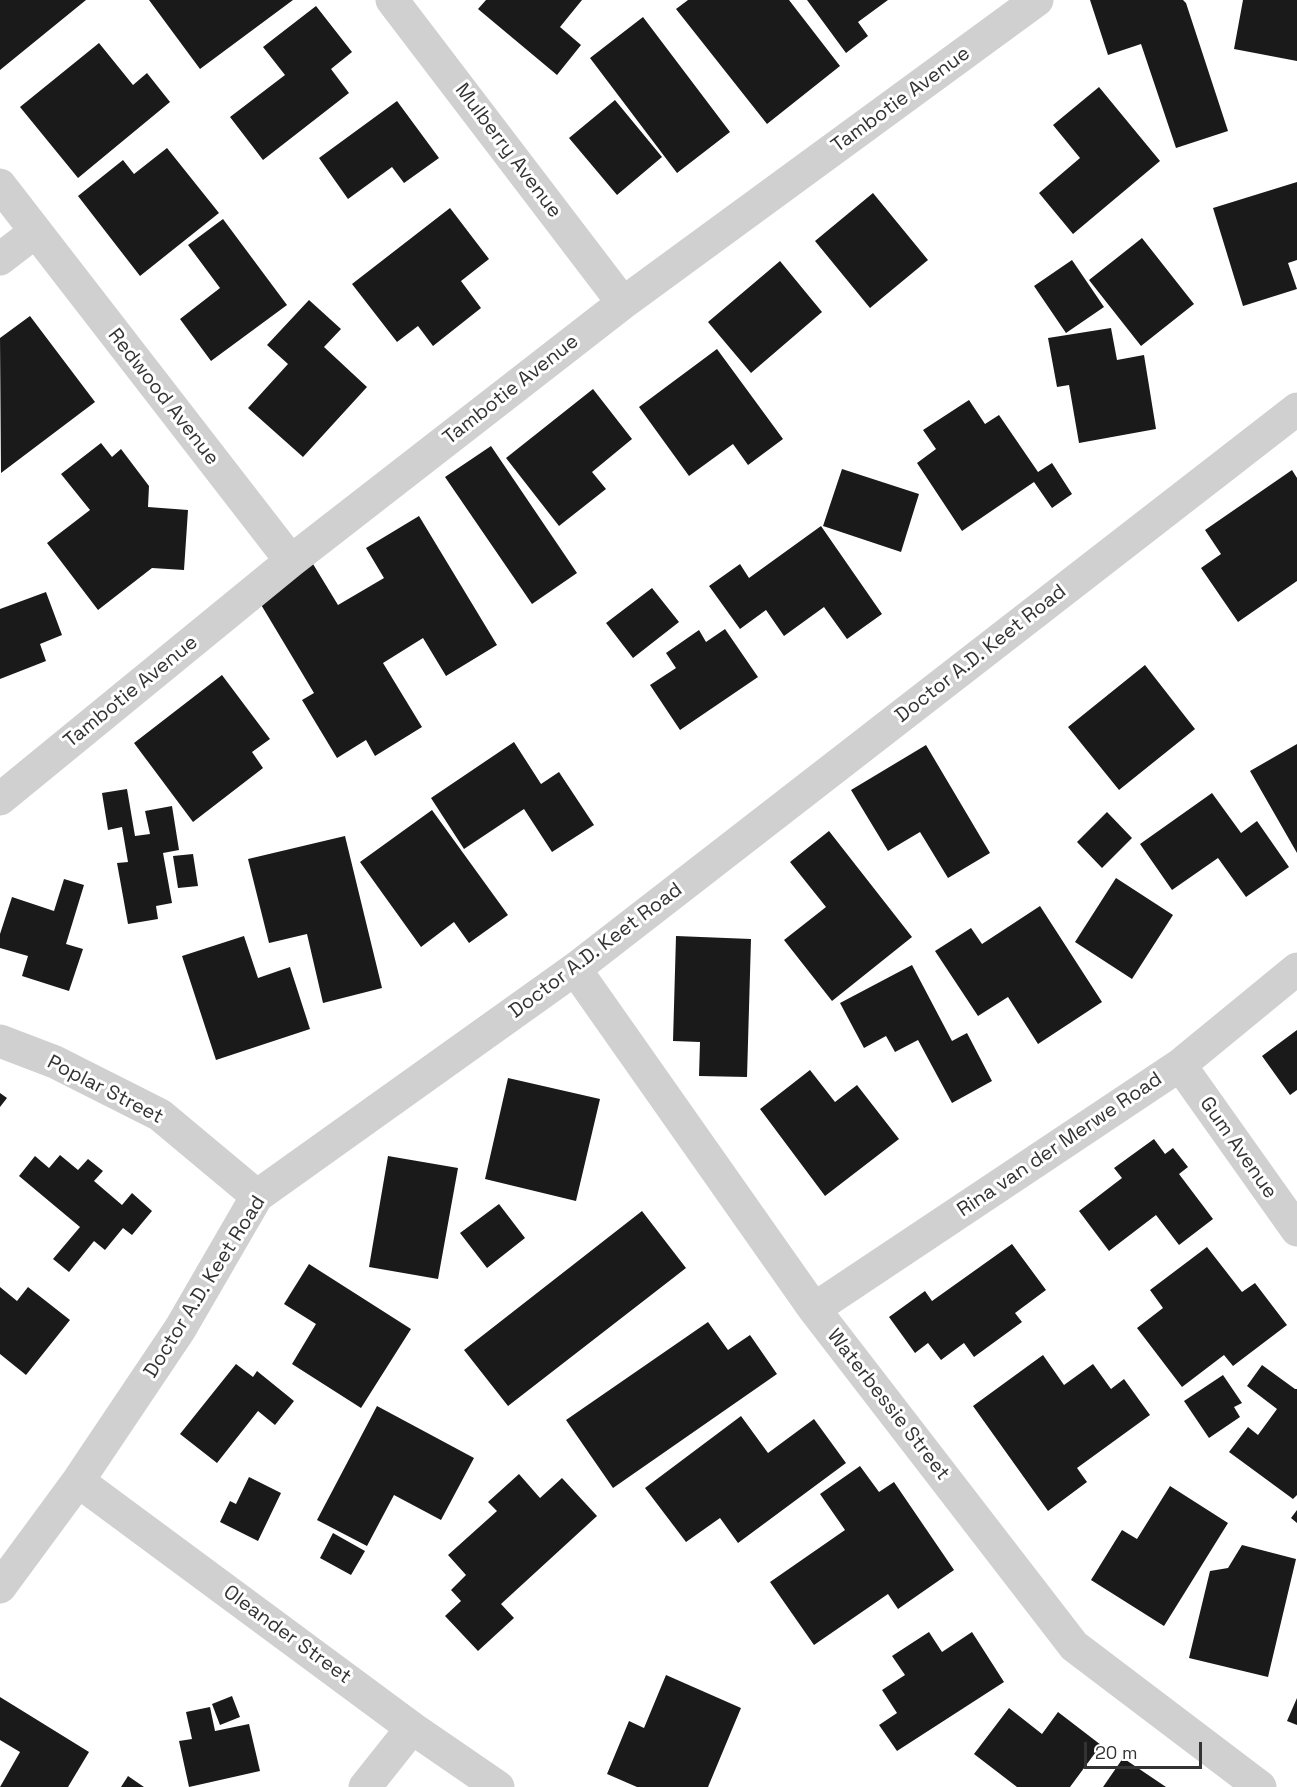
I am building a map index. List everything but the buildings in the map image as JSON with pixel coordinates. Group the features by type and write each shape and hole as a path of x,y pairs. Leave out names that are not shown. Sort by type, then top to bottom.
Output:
{"street":[{"name":"Mulberry Avenue","path":"392,0 623,303"},
{"name":"Tambotie Avenue","path":"0,799 291,561 623,303 1037,0"},
{"name":"Redwood Avenue","path":"0,185 291,561"},
{"path":"0,259 35,232"},
{"name":"Doctor A.D. Keet Road","path":"0,1587 78,1481 180,1329 257,1196 575,969 1297,410"},
{"name":"Waterbessie Street","path":"575,969 814,1309 1074,1646 1260,1787"},
{"name":"Rina van der Merwe Road","path":"814,1309 1180,1065 1297,969"},
{"name":"Poplar Street","path":"0,1041 55,1062 160,1115 257,1196"},
{"name":"Gum Avenue","path":"1180,1065 1297,1230"},
{"name":"Oleander Street","path":"78,1481 412,1728 498,1787"},
{"path":"365,1787 412,1728"}]}
